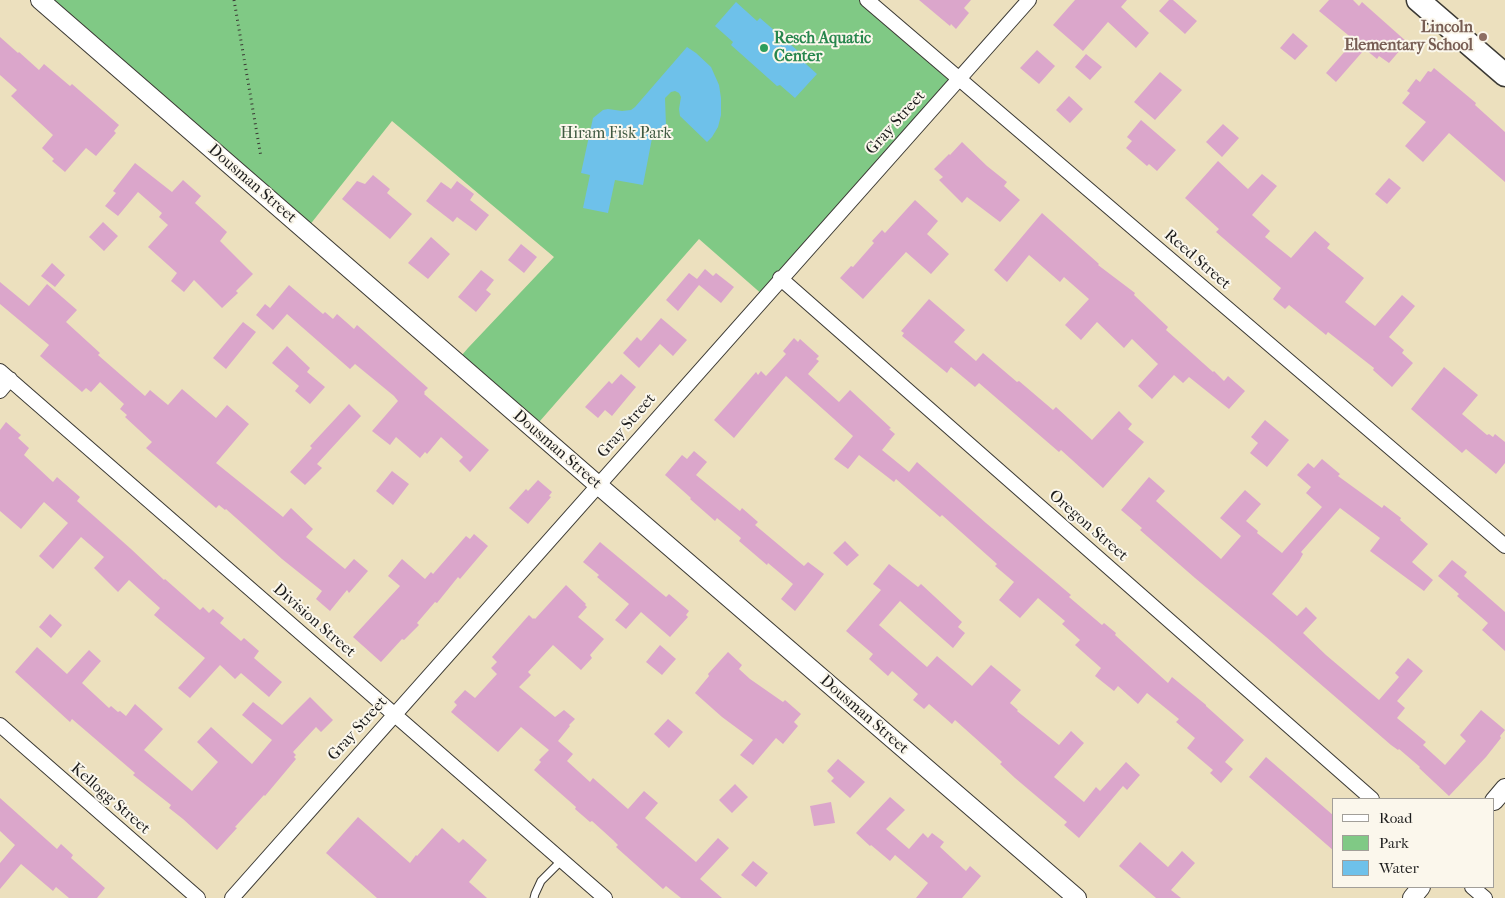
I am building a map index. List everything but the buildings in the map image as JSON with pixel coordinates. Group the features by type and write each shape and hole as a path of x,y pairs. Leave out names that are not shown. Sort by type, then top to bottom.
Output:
{"main road":[{"path":"1418,0 1505,75"}],"street":[{"name":"Dousman Street","path":"40,0 1077,898"},
{"name":"Reed Street","path":"867,0 1505,546"},
{"name":"Gray Street","path":"232,898 780,278 1029,0"},
{"name":"Oregon Street","path":"780,278 1371,798"},
{"path":"0,391 5,375"},
{"name":"Division Street","path":"5,375 605,898"},
{"name":"Kellogg Street","path":"0,725 198,898"},
{"path":"1495,800 1505,788"},
{"path":"1412,898 1420,888"},
{"path":"1473,888 1485,898"}],"lane":[{"path":"534,898 534,894 541,881 562,860"}],"path":[{"path":"234,0 261,157"}],"green space":[{"name":"Hiram Fisk Park","path":"40,0 867,0 959,79 764,296 699,239 533,429 456,362 554,257 392,121 305,231"}],"water":[{"name":"Resch Aquatic Center","path":"736,2 757,21 760,18 798,51 796,55 817,74 795,98 780,85 777,86 731,45 733,42 715,26"},
{"path":"687,47 711,67 719,85 721,115 718,127 712,137 707,142 680,116 681,97 675,91 671,92 665,98 666,126 663,131 653,133 643,185 615,180 608,213 583,208 590,175 581,173 593,118 603,110 622,111 631,110 635,107"}],"place":[{"name":"Lincoln Elementary School","path":"1483,37"},
{"name":"Resch Aquatic Center","path":"764,48"}]}
